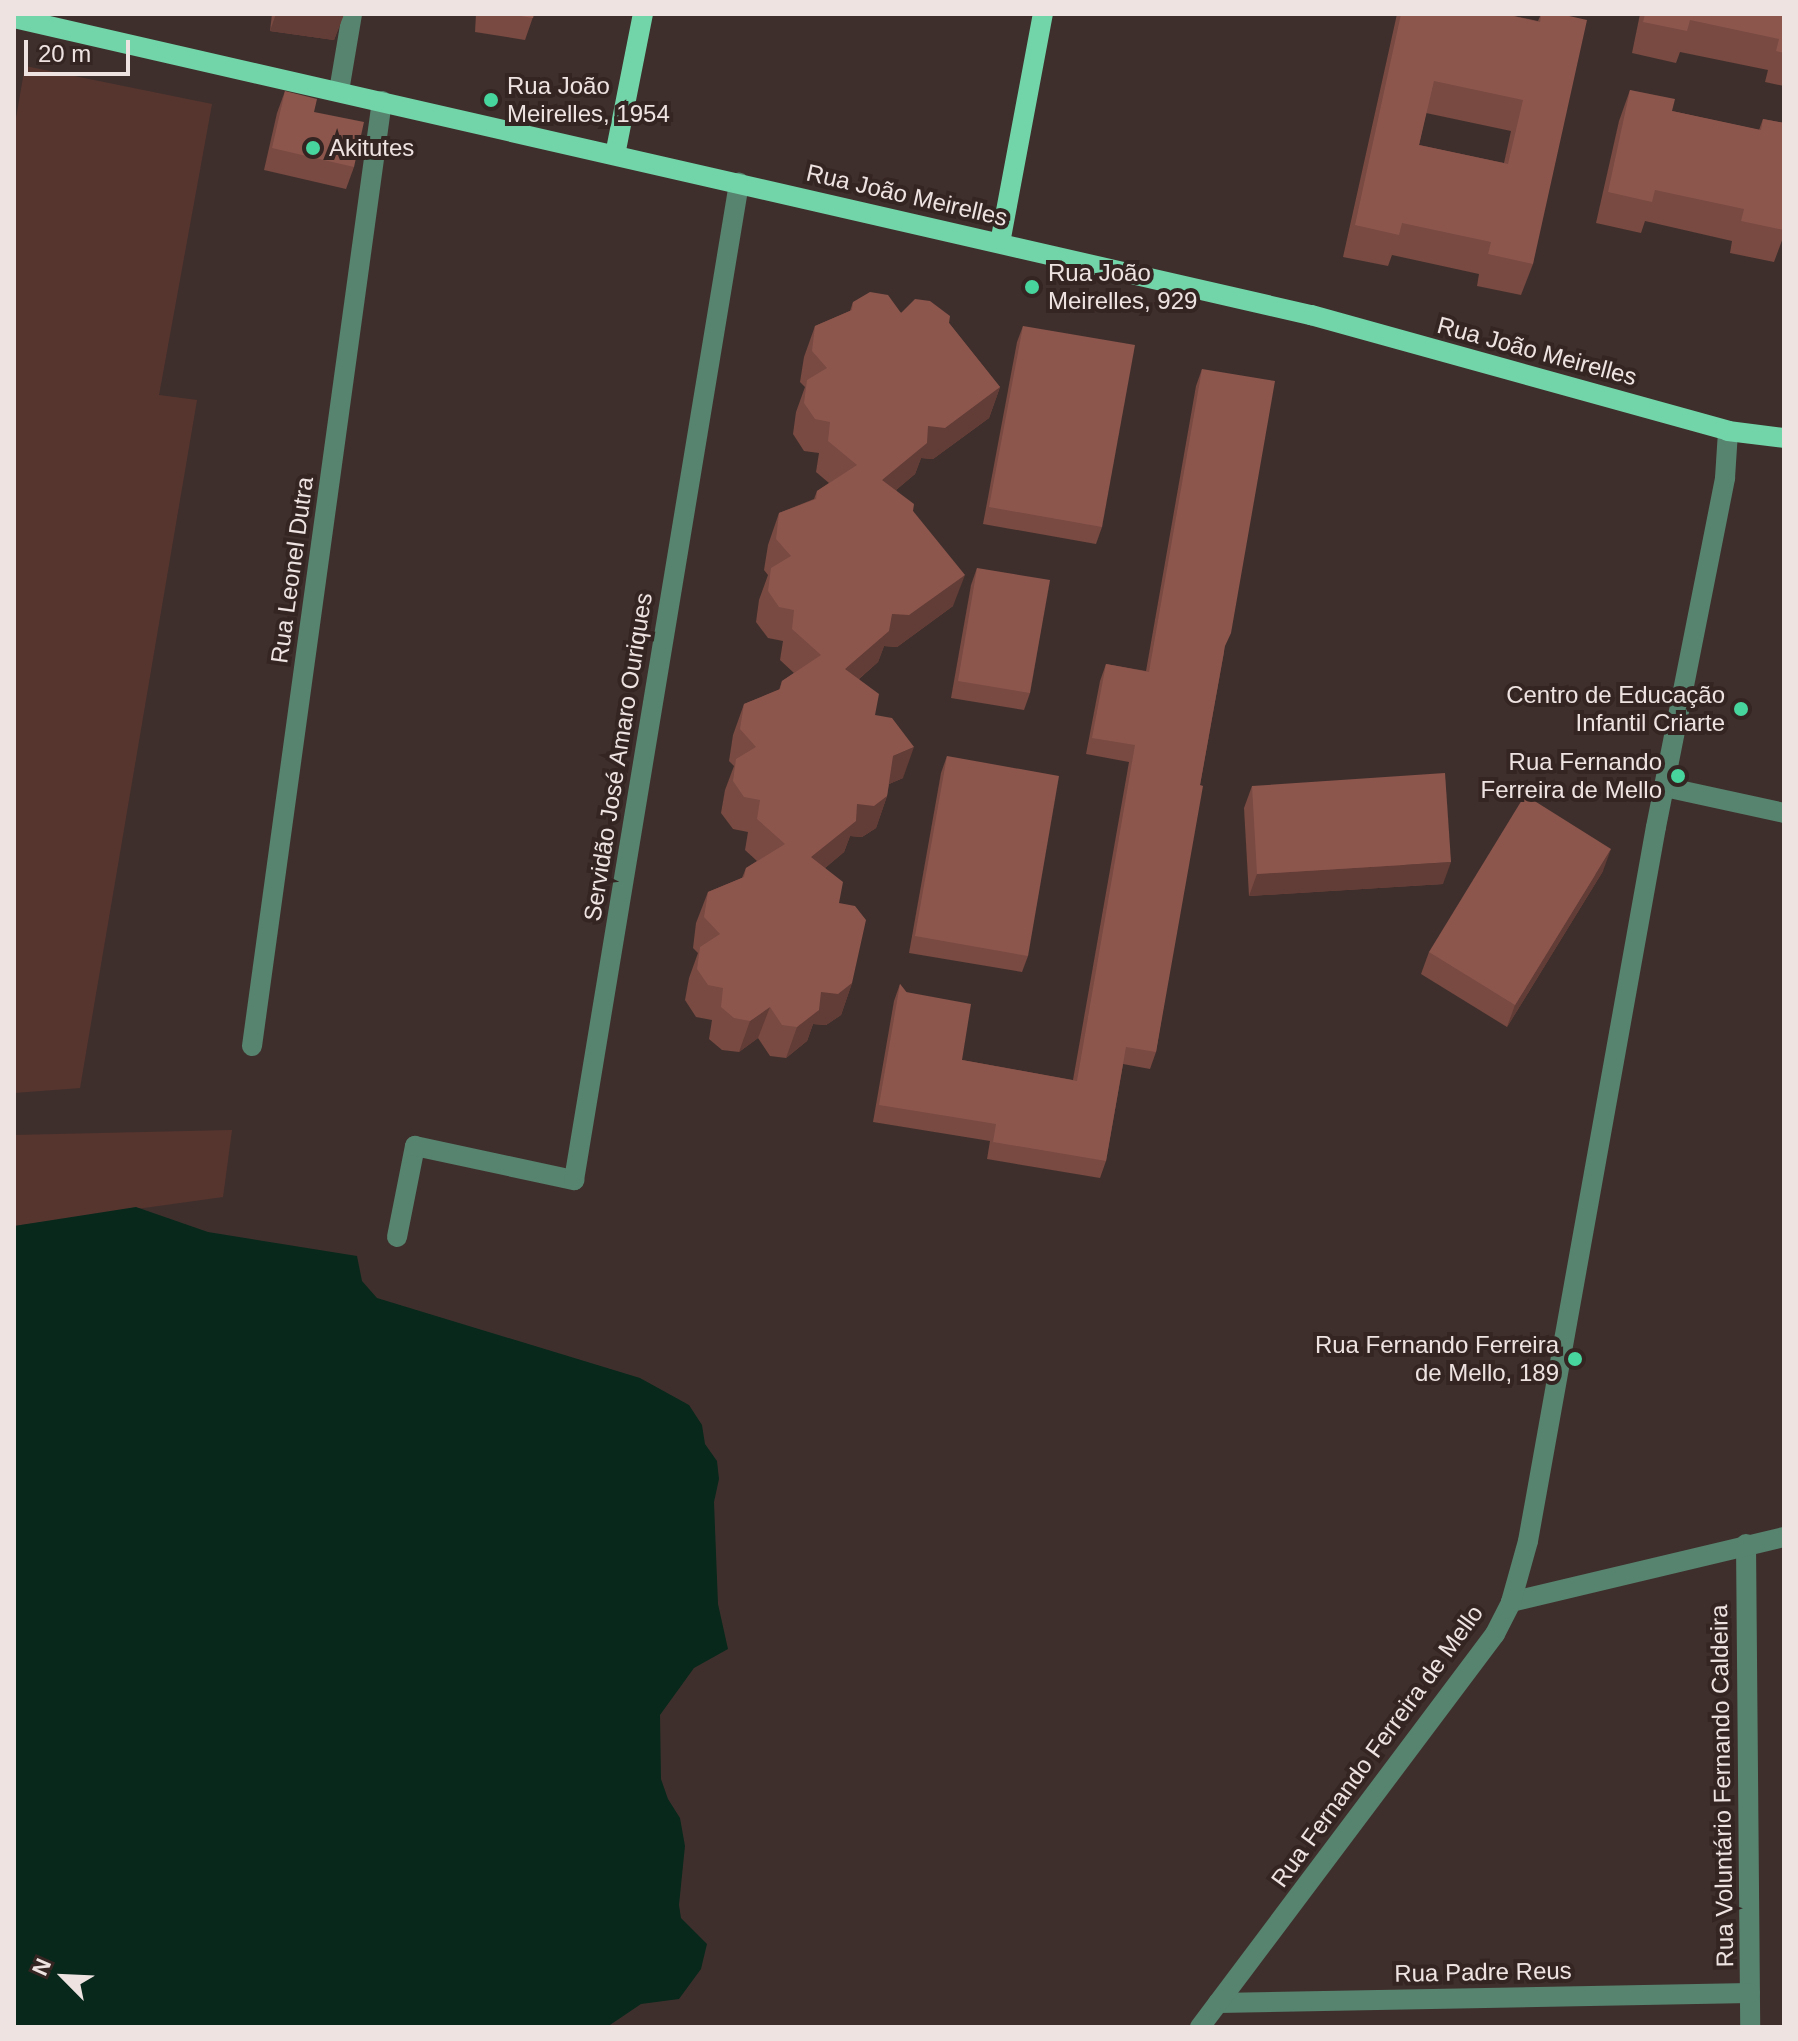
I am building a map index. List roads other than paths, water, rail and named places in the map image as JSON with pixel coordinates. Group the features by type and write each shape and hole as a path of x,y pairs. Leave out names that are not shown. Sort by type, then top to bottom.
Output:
{"main road":[{"path":"615,155 643,14"},
{"path":"1000,243 1043,14"},
{"name":"Rua João Meirelles","path":"14,18 1311,315 1728,431 1784,438"}],"street":[{"path":"339,91 352,14"},
{"name":"Rua Leonel Dutra","path":"252,1046 382,101"},
{"name":"Servidão José Amaro Ouriques","path":"397,1237 415,1146 574,1180 739,183"},
{"name":"Rua Fernando Ferreira de Mello","path":"1200,2027 1495,1634 1511,1602 1531,1526 1665,787 1725,478 1728,431"},
{"path":"1665,787 1784,813"},
{"path":"1511,1602 1784,1537"},
{"name":"Rua Voluntário Fernando Caldeira","path":"1746,1544 1750,2027"},
{"name":"Rua Padre Reus","path":"1218,2003 1750,1993"}],"place":[{"name":"Rua João Meirelles, 1954","path":"491,100"},
{"name":"Akitutes","path":"313,148"},
{"name":"Rua João Meirelles, 929","path":"1032,287"},
{"name":"Centro de Educação Infantil Criarte","path":"1741,709"},
{"name":"Rua Fernando Ferreira de Mello","path":"1678,776"},
{"name":"Rua Fernando Ferreira de Mello, 189","path":"1575,1359"}]}
